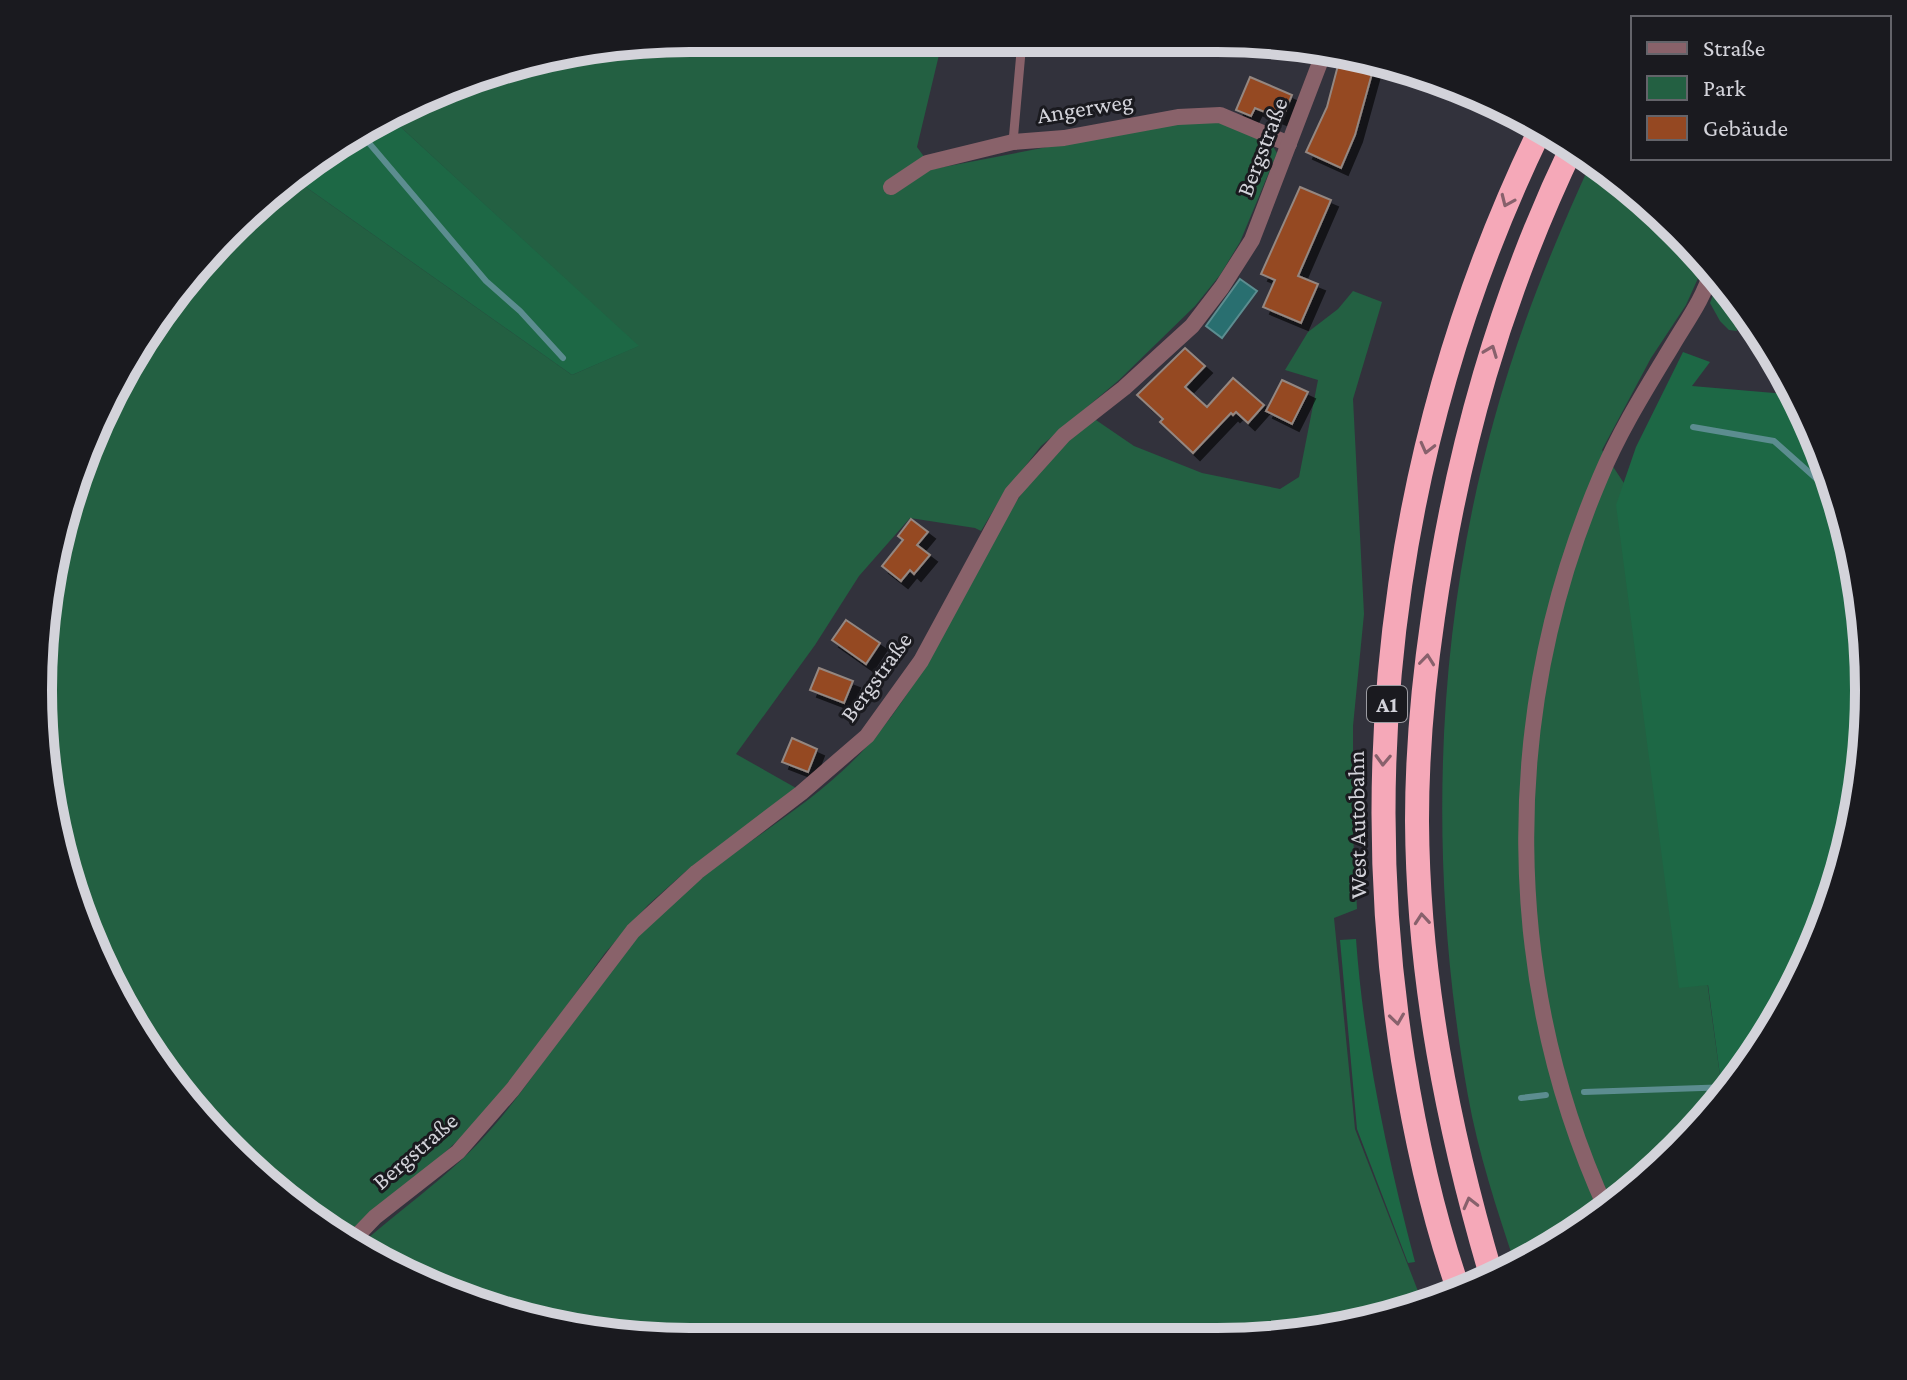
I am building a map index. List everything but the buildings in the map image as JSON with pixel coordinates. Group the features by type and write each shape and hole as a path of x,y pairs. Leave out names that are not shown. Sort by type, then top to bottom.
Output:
{"highway":[{"name":"West Autobahn","path":"1456,1281 1436,1222 1398,1028 1387,931 1382,833 1385,720 1399,586 1417,487 1441,390 1487,252 1537,137"},
{"name":"A1","path":"1489,1267 1449,1116 1432,1015 1419,869 1417,808 1421,716 1439,577 1459,465 1487,362 1536,224 1567,157"}],"street":[{"name":"Bergstraße","path":"358,1235 375,1217 458,1152 513,1089 633,931 697,872 801,793 867,736 921,661 1012,493 1064,435 1124,388 1192,326 1222,287 1252,240 1321,61"},
{"name":"Angerweg","path":"891,187 927,163 1013,142 1064,138 1178,117 1220,115 1289,144"},
{"path":"1602,1198 1568,1113 1555,1068 1537,980 1525,876 1530,737 1541,663 1558,598 1600,479 1628,419 1696,305 1707,281"}],"lane":[{"path":"1013,142 1021,52"}],"green space":[{"path":"690,52 940,52 917,147 933,169 1177,122 1222,123 1269,140 1277,153 1240,242 1220,275 1195,306 1119,380 1041,446 1002,496 981,531 910,518 859,576 815,645 736,754 796,788 685,872 648,905 605,953 507,1088 468,1131 352,1231 269,1170 210,1111 137,1009 86,895 64,814 57,773 52,690 57,607 64,566 86,485 137,371 184,302 239,239 302,184 572,375 638,346 397,124 485,86 566,64 607,57"},
{"path":"1587,171 1638,210 1700,273 1686,305 1651,358 1602,450 1643,512 1721,1081 1697,1111 1638,1170 1571,1220 1512,1255 1477,1138 1455,1012 1447,927 1443,756 1448,671 1474,503 1514,354"},
{"path":"1353,291 1382,302 1353,399 1364,614 1353,726 1357,909 1334,918 1355,1129 1419,1295 1341,1316 1259,1327 648,1327 566,1316 485,1294 408,1262 367,1240 454,1167 483,1138 528,1083 611,968 658,915 710,871 820,790 869,744 894,714 935,649 1008,514 1052,456 1093,418 1134,446 1202,473 1280,489 1299,477 1318,380 1285,370 1308,332 1338,309"},
{"path":"1714,291 1735,319 1737,331 1729,330 1720,321 1710,303"}],"shaded area":[{"path":"397,124 639,346 572,375 302,184 371,137"},
{"path":"1240,279 1257,291 1222,338 1206,326"},
{"path":"1683,352 1710,362 1692,386 1782,394 1821,485 1843,566 1850,607 1854,648 1854,732 1843,814 1833,855 1821,895 1789,972 1770,1009 1721,1081 1708,985 1679,988 1616,505 1636,447"},
{"path":"1356,939 1378,1102 1415,1262 1408,1263 1357,1129 1340,940"}],"waterway":[{"path":"365,141 486,281 520,311 563,358"},
{"path":"1693,427 1774,441 1820,482"},
{"path":"1584,1092 1715,1088"},
{"path":"1521,1098 1546,1095"}]}
